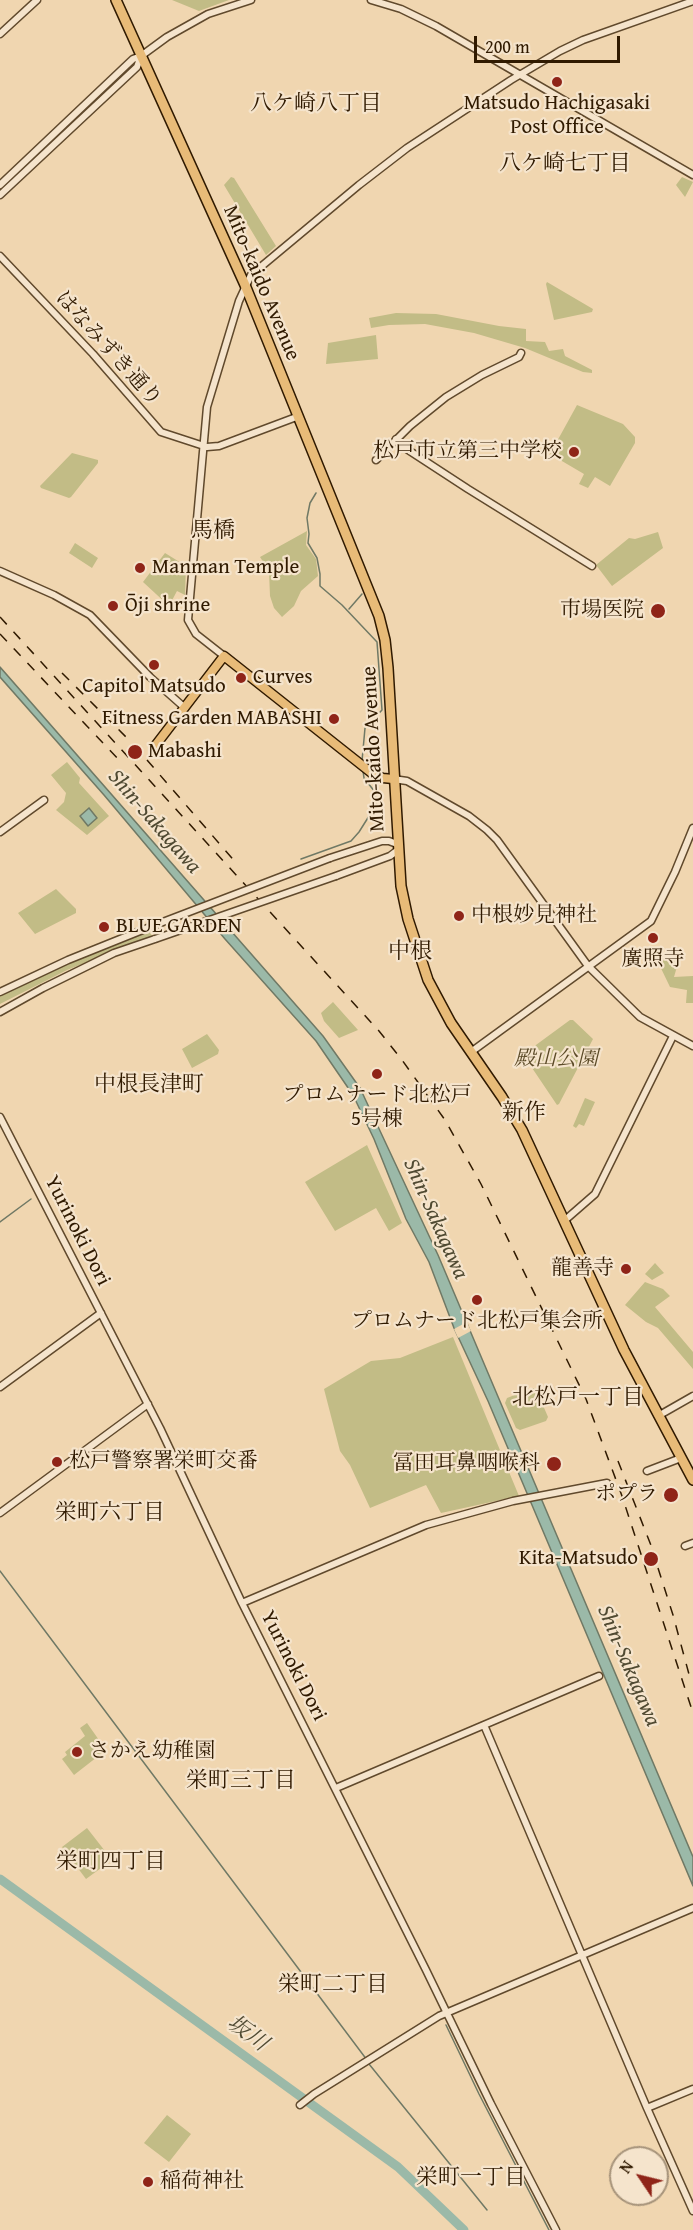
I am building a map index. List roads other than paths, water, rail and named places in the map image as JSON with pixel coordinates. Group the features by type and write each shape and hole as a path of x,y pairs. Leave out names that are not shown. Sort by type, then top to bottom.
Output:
{"highway":[{"name":"Mito-kaido Avenue","path":"116,0 245,285 382,627 388,668 398,847 404,902 417,950 436,997 522,1130 616,1334 693,1480"}],"main road":[{"path":"155,746 224,656 360,764 378,776 393,779"}],"street":[{"path":"0,34 37,0"},
{"path":"0,185 125,65 187,24 219,9 251,0"},
{"path":"371,0 423,19 693,175"},
{"path":"224,656 196,634 188,620 202,446 211,391 245,285 254,272 376,171 454,116 520,74 583,40 693,2"},
{"path":"0,195 137,67 141,56"},
{"name":"はなみずき通り","path":"0,256 93,354 158,430 202,446"},
{"path":"376,460 396,439 447,397 482,375 519,357 521,353"},
{"path":"202,446 219,446 299,416"},
{"path":"396,439 399,444 468,489 592,566"},
{"path":"0,571 54,595 90,615 150,677 185,708"},
{"path":"393,779 407,780 469,816 487,830 497,840 588,966 640,1017 693,1046"},
{"path":"0,832 44,800"},
{"path":"471,1052 651,921 693,828"},
{"path":"0,992 68,960 330,858 388,841 398,847 390,856 114,953 0,1012"},
{"path":"564,1221 595,1194 674,1036"},
{"name":"Yurinoki Dori","path":"0,1117 148,1404 242,1603 447,2012 490,2104 556,2230"},
{"path":"0,1387 101,1313"},
{"path":"658,1416 693,1396"},
{"path":"0,1513 148,1404"},
{"path":"647,1471 681,1458"},
{"path":"242,1603 426,1525 524,1499 607,1483"},
{"path":"685,1546 693,1543"},
{"path":"336,1788 599,1676"},
{"path":"484,1725 693,2211"},
{"path":"301,2104 447,2012 693,1908"},
{"path":"647,2108 693,2089"}],"waterway":[{"path":"316,493 310,503 307,518 308,543 317,558 320,586 342,605 377,642 382,710"},
{"path":"349,609 362,594"},
{"path":"362,761 365,728 382,710"},
{"path":"301,859 351,841 359,832 376,805 375,792 364,778 363,771"},
{"path":"0,1222 31,1199"},
{"path":"0,1571 367,2060"},
{"name":"坂川","path":"0,1879 398,2167 464,2230"},
{"path":"446,2025 549,2230"},
{"path":"369,2064 487,2210"}],"railway":[{"path":"0,617 379,1031 445,1120 481,1184 586,1399 622,1496 693,1713"},
{"path":"0,634 119,760"},
{"path":"62,673 132,743"},
{"path":"147,760 237,864"},
{"path":"618,1461 652,1548"},
{"path":"658,1568 690,1678"}],"place":[{"name":"Matsudo Hachigasaki Post Office","path":"557,82"},
{"name":"松戸市立第三中学校","path":"574,452"},
{"name":"Manman Temple","path":"140,568"},
{"name":"Ōji shrine","path":"113,606"},
{"name":"市場医院","path":"658,611"},
{"name":"Capitol Matsudo","path":"154,665"},
{"name":"Curves","path":"241,678"},
{"name":"Fitness Garden MABASHI","path":"334,719"},
{"name":"Mabashi","path":"135,752"},
{"name":"中根妙見神社","path":"459,916"},
{"name":"BLUE GARDEN","path":"104,927"},
{"name":"廣照寺","path":"653,938"},
{"name":"プロムナード北松戸 5号棟","path":"377,1074"},
{"name":"龍善寺","path":"626,1269"},
{"name":"プロムナード北松戸集会所","path":"477,1300"},
{"name":"松戸警察署栄町交番","path":"57,1462"},
{"name":"冨田耳鼻咽喉科","path":"554,1464"},
{"name":"ポプラ","path":"671,1495"},
{"name":"Kita-Matsudo","path":"651,1559"},
{"name":"さかえ幼稚園","path":"77,1752"},
{"name":"稲荷神社","path":"148,2182"}],"district":[{"name":"八ケ崎八丁目","path":"316,104"},
{"name":"八ケ崎七丁目","path":"565,164"},
{"name":"馬橋","path":"213,531"},
{"name":"中根","path":"410,952"},
{"name":"中根長津町","path":"149,1085"},
{"name":"新作","path":"524,1113"},
{"name":"北松戸一丁目","path":"578,1398"},
{"name":"栄町六丁目","path":"110,1513"},
{"name":"栄町三丁目","path":"241,1781"},
{"name":"栄町四丁目","path":"111,1862"},
{"name":"栄町二丁目","path":"333,1985"},
{"name":"栄町一丁目","path":"471,2178"}],"water label":[{"name":"Shin-Sakagawa","path":"154,822"},
{"name":"Shin-Sakagawa","path":"435,1219"},
{"name":"Shin-Sakagawa","path":"628,1666"}],"park label":[{"name":"殿山公園","path":"556,1060"}]}
